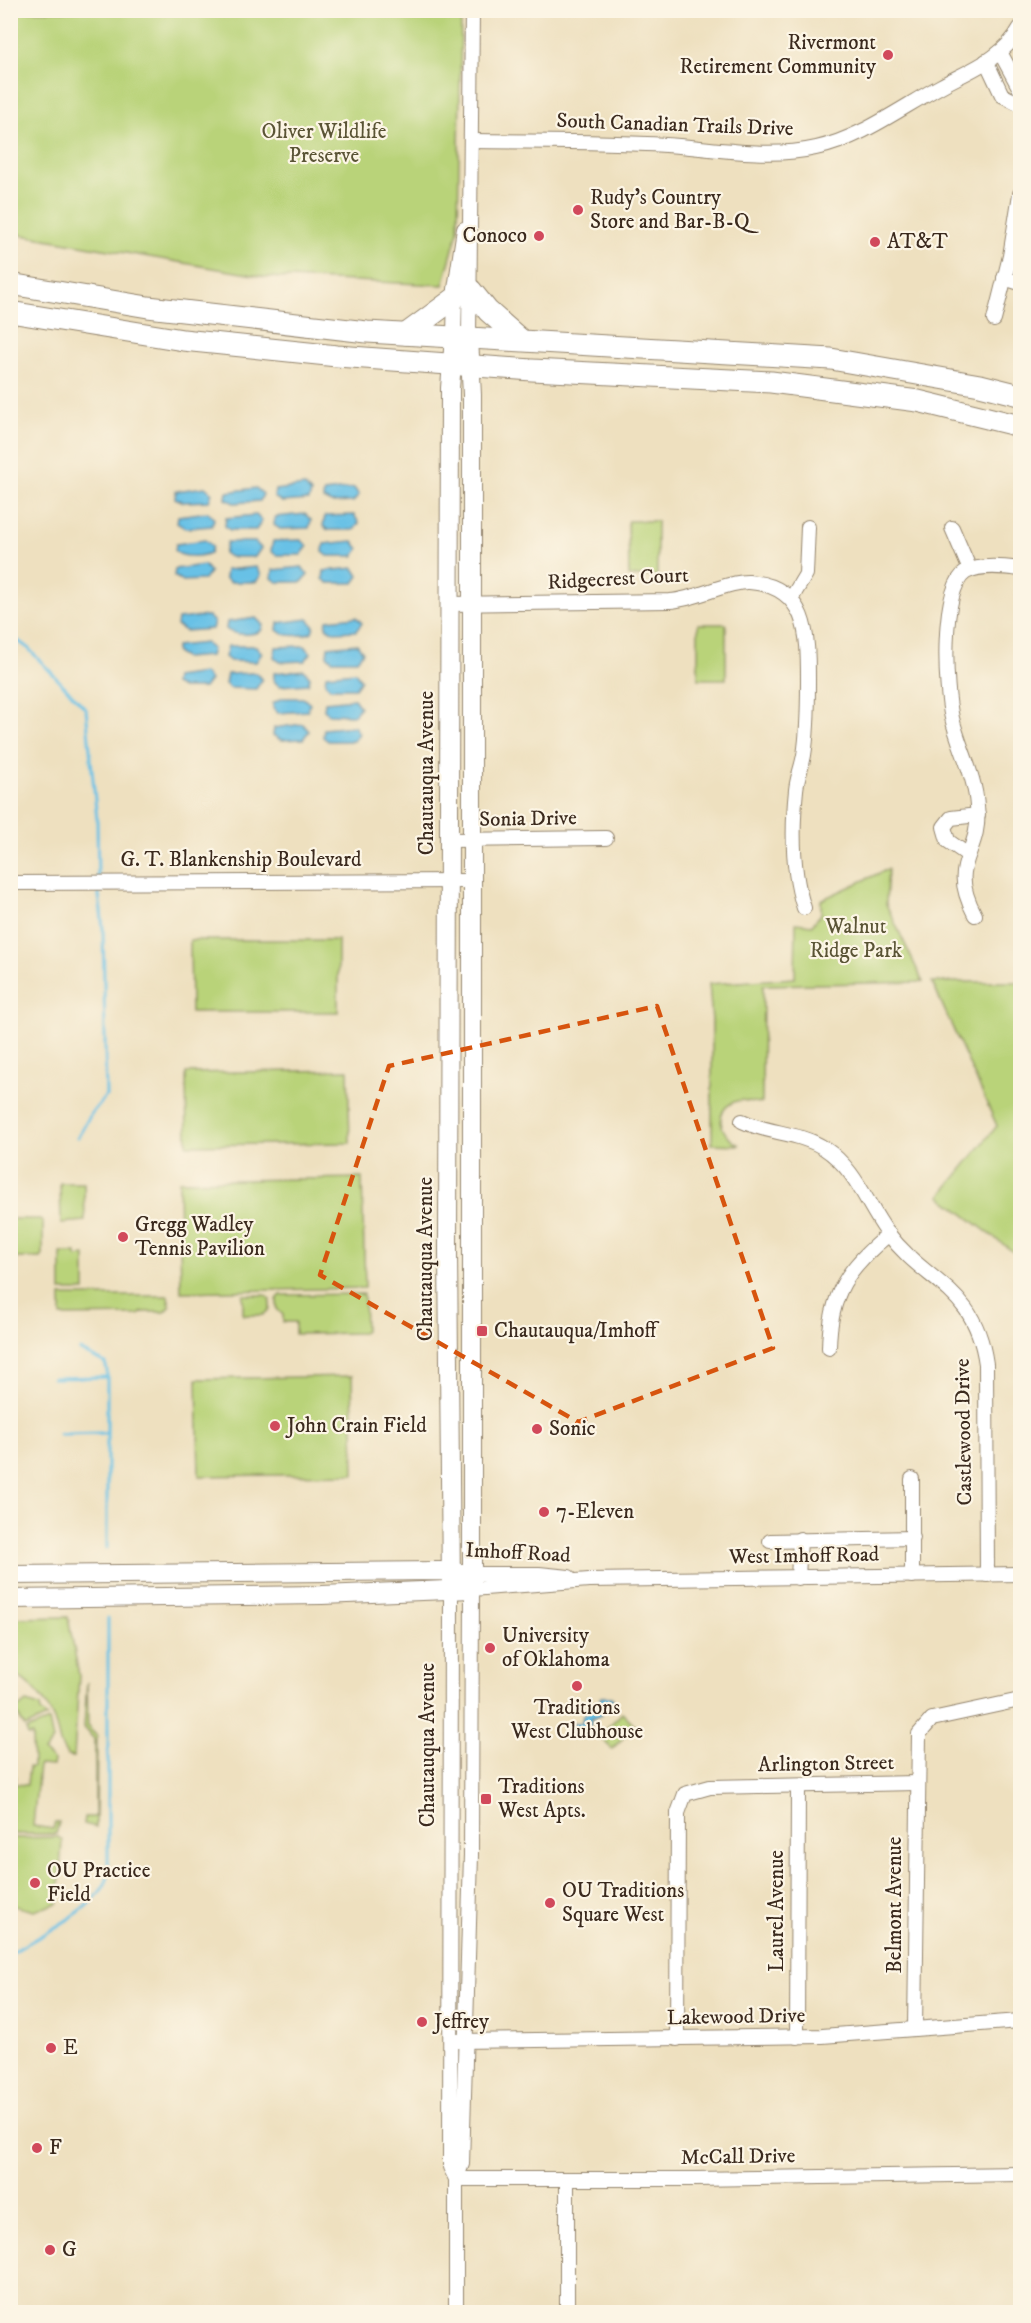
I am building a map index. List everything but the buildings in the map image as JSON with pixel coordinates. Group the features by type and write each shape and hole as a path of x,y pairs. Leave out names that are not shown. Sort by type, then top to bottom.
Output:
{"highway":[{"path":"10,284 148,307 288,324 461,338 831,359 980,385 1020,395"},
{"path":"406,334 463,294 488,311 521,340"},
{"path":"10,312 183,340 337,356 771,382 918,401 1020,426"}],"main road":[{"name":"Chautauqua Avenue","path":"461,338 472,604 472,1582"},
{"name":"Chautauqua Avenue","path":"451,1581 450,604 461,365"},
{"name":"Imhoff Road","path":"10,1575 472,1582"},
{"name":"Imhoff Road","path":"10,1599 310,1595 451,1581"}],"street":[{"path":"461,338 472,180 472,10"},
{"name":"South Canadian Trails Drive","path":"471,141 604,142 752,151 804,150 854,134 986,62 1009,45 1020,28"},
{"path":"1000,52 1020,89"},
{"path":"986,62 1002,95 1020,104"},
{"path":"994,320 1004,278 1014,265 1020,194"},
{"path":"1004,278 1020,283"},
{"path":"804,908 795,882 795,813 796,789 806,739 807,638 802,618 791,599 806,574 808,527"},
{"path":"952,528 970,570"},
{"path":"975,915 963,888 963,870 976,832 978,815 972,779 951,715 948,683 951,597 958,580 970,570 995,567 1020,569"},
{"name":"Ridgecrest Court","path":"450,604 670,601 691,599 730,585 749,582 766,585 791,599"},
{"path":"968,855 948,841 944,827 951,818 978,815"},
{"name":"Sonia Drive","path":"450,840 606,838"},
{"name":"G. T. Blankenship Boulevard","path":"10,883 471,881"},
{"name":"Castlewood Drive","path":"742,1121 759,1129 798,1136 825,1148 839,1160 855,1178 889,1234 961,1300 979,1330 987,1381 987,1575"},
{"path":"829,1348 832,1312 842,1285 860,1260 889,1234"},
{"path":"912,1479 912,1576"},
{"path":"770,1540 913,1538"},
{"path":"798,1578 800,1539"},
{"name":"West Imhoff Road","path":"589,1580 1020,1575"},
{"name":"Imhoff Road","path":"472,1582 589,1580"},
{"name":"Chautauqua Avenue","path":"451,1581 458,2041"},
{"name":"Chautauqua Avenue","path":"456,2313 456,2179 450,2167 471,1854 472,1582"},
{"name":"Arlington Street","path":"676,2039 678,1813 685,1794 700,1787 917,1783 918,1739 924,1725 939,1718 1020,1700"},
{"name":"Belmont Avenue","path":"915,2028 917,1783"},
{"name":"Laurel Avenue","path":"797,2037 798,1786"},
{"name":"Lakewood Drive","path":"458,2041 797,2037 1020,2021"},
{"name":"McCall Drive","path":"456,2179 567,2180 1020,2174"},
{"path":"567,2180 567,2313"}],"highlighted area":[{"path":"657,1006 773,1348 578,1422 320,1275 389,1066"}],"green space":[{"name":"Oliver Wildlife Preserve","path":"10,11 461,11 458,231 443,285 265,277 11,233"},
{"path":"628,521 657,521 657,576 629,576"},
{"path":"698,624 726,624 726,679 698,679"},
{"name":"Walnut Ridge Park","path":"888,869 886,904 923,982 763,985 762,1103 741,1100 727,1106 721,1118 724,1131 728,1137 740,1145 712,1144 712,1021 709,984 795,978 796,923 812,925 821,914 821,900"},
{"path":"190,940 338,940 338,1012 191,1012"},
{"path":"932,982 1020,982 1020,1257 940,1196 997,1126"},
{"path":"348,1070 350,1143 187,1145 186,1073"},
{"path":"362,1178 365,1288 181,1292 179,1181"},
{"path":"60,1183 84,1183 85,1221 61,1223"},
{"path":"10,1219 40,1219 43,1222 43,1255 41,1258 11,1258"},
{"path":"61,1253 76,1253 76,1257 85,1256 85,1291 61,1291"},
{"path":"364,1294 365,1331 362,1333 295,1334 295,1322 283,1322 283,1315 277,1309 277,1299 281,1295"},
{"path":"243,1295 265,1295 270,1299 270,1309 263,1315 243,1315"},
{"path":"61,1296 168,1296 170,1307 165,1312 143,1312 138,1315 61,1316"},
{"name":"John Crain Field","path":"352,1376 354,1474 199,1476 197,1379"},
{"path":"68,1617 79,1675 74,1757 68,1756 62,1748 53,1718 45,1703 29,1685 16,1675 15,1648 10,1645 11,1618"},
{"path":"87,1682 88,1727 97,1736 96,1827 84,1824 85,1817 95,1817 95,1740 84,1728"},
{"path":"26,1702 40,1706 41,1712 47,1717 25,1727 15,1711"},
{"path":"622,1713 635,1726 612,1749 599,1736"},
{"path":"49,1721 53,1740 44,1752 54,1761 53,1766 39,1765 33,1826 53,1829 55,1822 59,1822 56,1834 11,1834 11,1776 15,1776 14,1784 27,1785 29,1767 33,1767 32,1735 28,1736 26,1730"},
{"name":"OU Practice Field","path":"58,1837 62,1840 58,1903 34,1911 11,1905 11,1838"}],"water":[{"path":"305,486 311,493 309,500 282,502 274,497 275,490"},
{"path":"205,487 212,493 209,501 183,502 175,498 176,491"},
{"path":"256,488 263,494 260,501 234,503 226,499 227,492"},
{"path":"354,488 359,495 353,502 331,503 323,499 324,492"},
{"path":"208,512 214,519 212,526 185,528 177,523 178,516"},
{"path":"305,514 311,520 309,528 280,529 274,525 275,517"},
{"path":"256,515 262,521 256,530 230,530 225,526 226,518"},
{"path":"354,515 359,523 354,530 328,530 323,526 325,516"},
{"path":"205,540 212,546 210,553 191,556 175,551 176,544"},
{"path":"301,540 308,546 301,555 276,555 271,551 273,541"},
{"path":"353,541 359,549 354,556 328,556 323,552 324,544"},
{"path":"227,542 255,542 261,548 255,557 230,557 224,553"},
{"path":"204,565 210,572 204,580 182,581 174,576 175,569"},
{"path":"256,567 261,575 256,582 230,582 225,578 226,570"},
{"path":"302,567 308,575 302,582 277,582 272,578 273,570"},
{"path":"354,568 359,576 354,583 328,583 323,579 324,571"},
{"path":"208,616 214,622 212,629 185,631 177,626 178,619"},
{"path":"356,617 362,623 356,631 334,632 326,627 327,620"},
{"path":"256,618 263,625 261,631 243,634 226,629 227,622"},
{"path":"308,619 314,626 312,632 289,635 277,630 278,623"},
{"path":"206,643 212,649 210,656 184,658 176,653 176,646"},
{"path":"357,644 363,652 357,660 332,660 327,655 328,647"},
{"path":"228,646 256,646 262,653 256,662 230,661 225,657"},
{"path":"305,646 311,653 305,661 280,662 274,657 276,647"},
{"path":"304,670 310,677 308,684 279,686 274,681 274,673"},
{"path":"355,672 361,680 355,688 330,688 325,683 326,675"},
{"path":"204,673 210,680 204,688 182,688 174,684 175,677"},
{"path":"256,673 262,680 256,689 230,688 225,684 227,674"},
{"path":"282,698 303,698 310,704 307,711 278,713 273,708 273,703"},
{"path":"354,699 360,707 354,715 329,714 324,710 325,702"},
{"path":"303,724 309,731 303,739 281,740 273,735 274,728"},
{"path":"354,726 359,734 354,741 328,741 323,737 324,729"},
{"path":"601,1697 612,1697 614,1702 603,1705 601,1715 591,1719 590,1728 573,1730 573,1723 582,1723 583,1715 588,1713 590,1707 598,1703"}],"waterway":[{"path":"10,635 28,648 86,709 97,820 98,880"},
{"path":"78,1137 91,1114 106,1096 103,928 98,887"},
{"path":"80,1350 105,1363 107,1370 107,1548"},
{"path":"53,1378 105,1377"},
{"path":"59,1434 106,1433"},
{"path":"10,1954 80,1911 102,1889 108,1877 108,1618"}],"place":[{"name":"Rivermont Retirement Community","path":"888,55"},
{"name":"Rudy's Country Store and Bar-B-Q","path":"578,210"},
{"name":"Conoco","path":"539,236"},
{"name":"AT&T","path":"875,242"},
{"name":"Gregg Wadley Tennis Pavilion","path":"123,1237"},
{"name":"Chautauqua/Imhoff","path":"482,1331"},
{"name":"John Crain Field","path":"275,1426"},
{"name":"Sonic","path":"537,1429"},
{"name":"7-Eleven","path":"544,1512"},
{"name":"University of Oklahoma","path":"490,1648"},
{"name":"Traditions West Clubhouse","path":"577,1686"},
{"name":"Traditions West Apts.","path":"486,1799"},
{"name":"OU Practice Field","path":"35,1883"},
{"name":"OU Traditions Square West","path":"550,1903"},
{"name":"Jeffrey","path":"422,2022"},
{"name":"E","path":"51,2048"},
{"name":"F","path":"37,2148"},
{"name":"G","path":"50,2250"}]}
